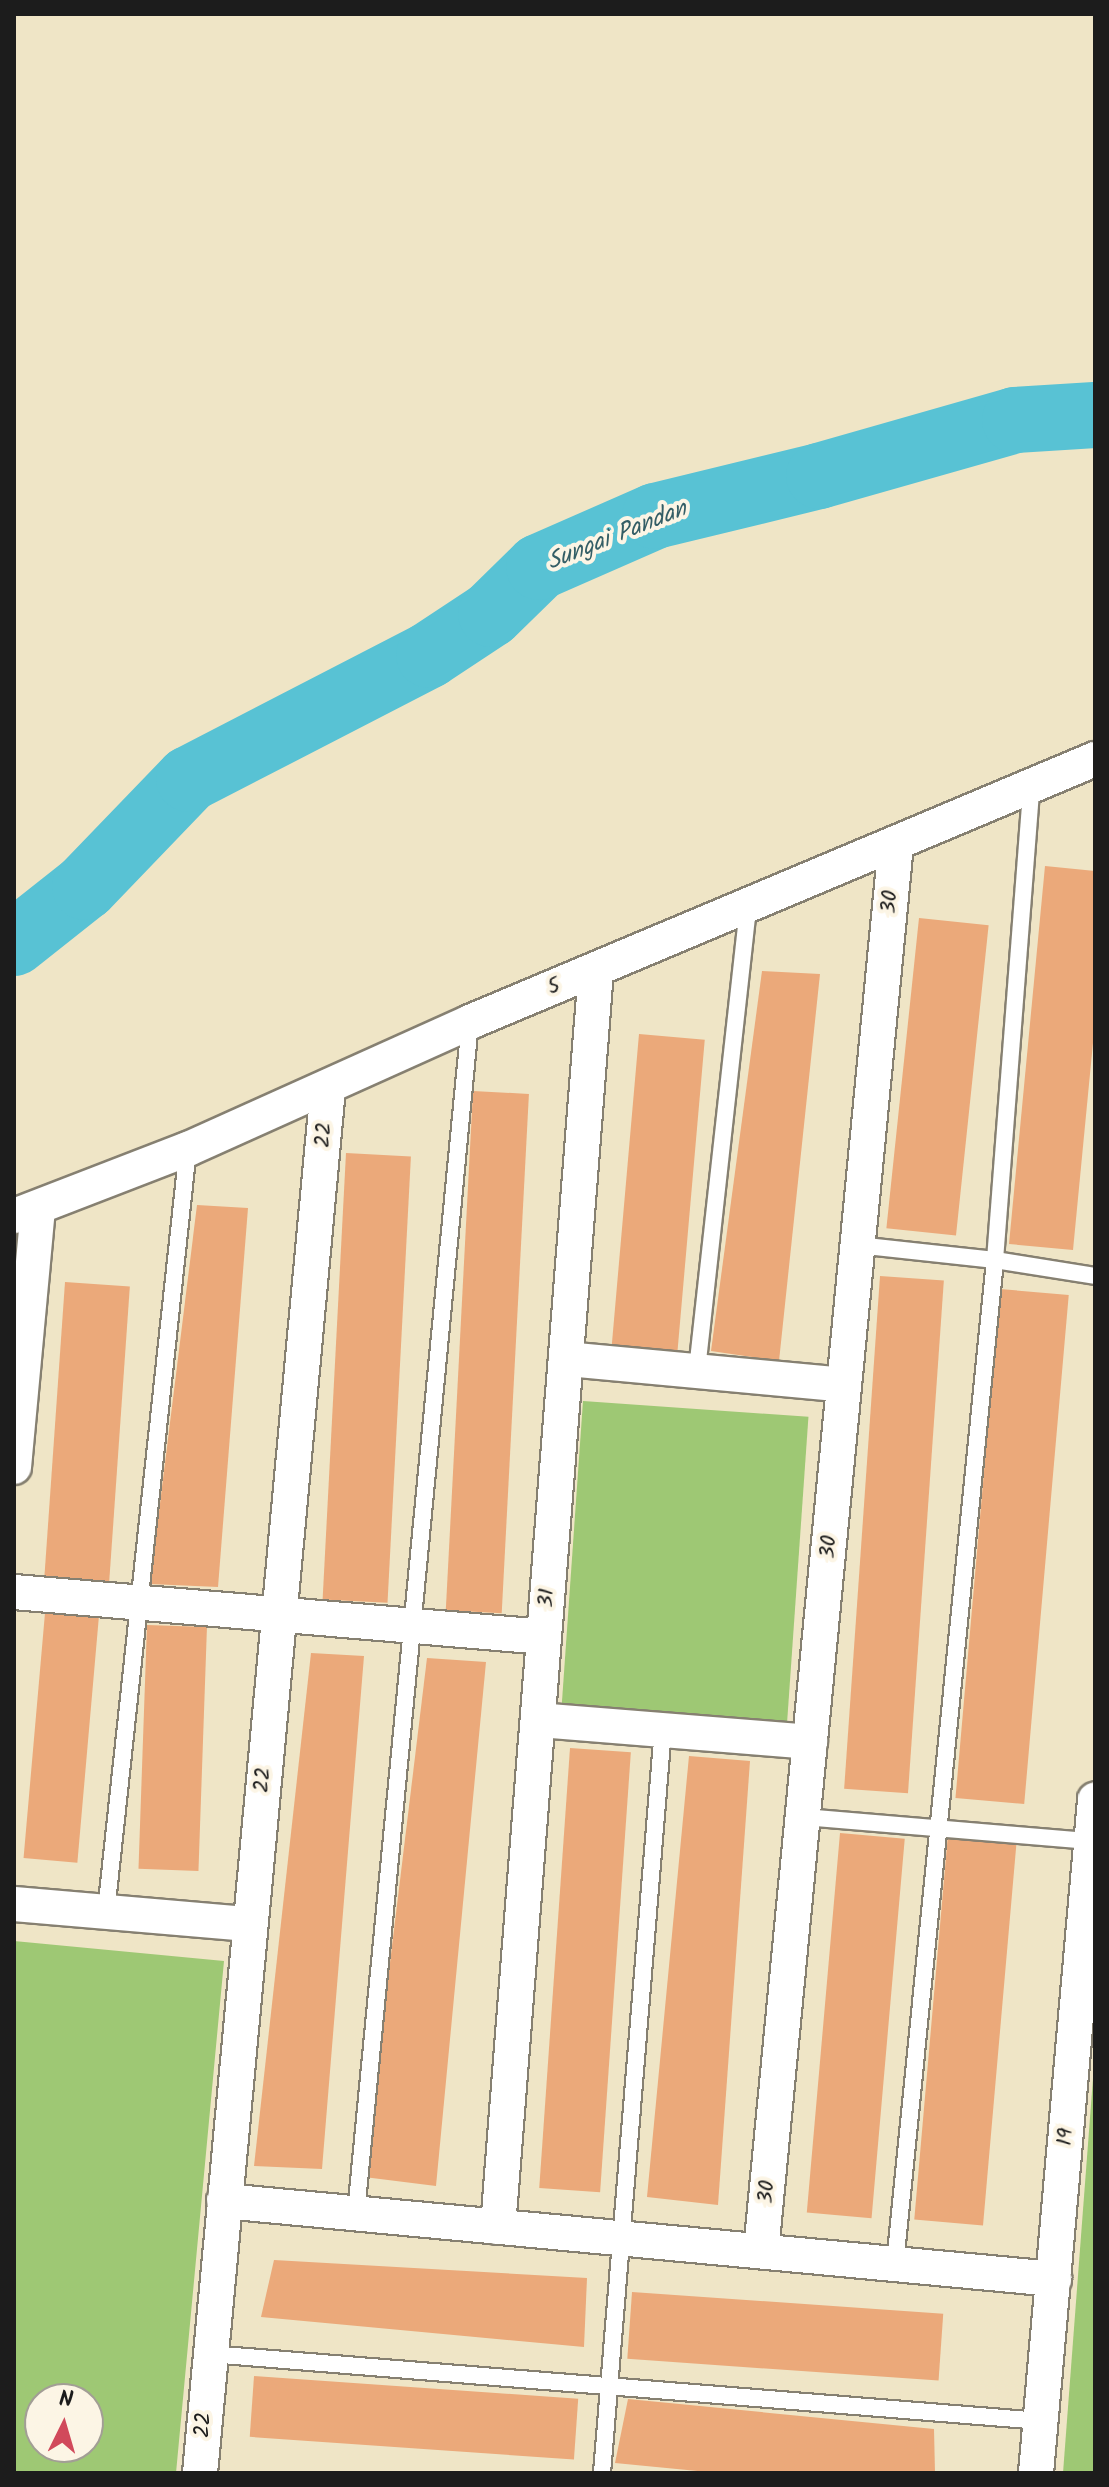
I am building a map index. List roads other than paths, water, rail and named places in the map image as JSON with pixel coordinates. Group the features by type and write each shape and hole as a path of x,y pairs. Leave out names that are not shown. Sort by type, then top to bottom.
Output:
{"street":[{"name":"5","path":"26,1212 188,1149 470,1022 1095,759"},
{"name":"30","path":"761,2251 896,843"},
{"name":"31","path":"498,2227 596,970"},
{"name":"22","path":"200,2473 328,1087"},
{"path":"14,1467 26,1212"},
{"path":"566,1359 844,1385"},
{"path":"14,1592 544,1637"},
{"path":"538,1720 810,1742"},
{"name":"19","path":"1036,2473 1095,1800"},
{"path":"14,1904 249,1924"},
{"path":"224,2201 1054,2279"}],"lane":[{"path":"895,2264 995,1260 1032,783"},
{"path":"697,1370 748,903"},
{"path":"356,2213 470,1022"},
{"path":"106,1912 188,1149"},
{"path":"857,1245 995,1260 1095,1276"},
{"path":"602,2473 624,2238 663,1730"},
{"path":"803,1817 1091,1841"},
{"path":"210,2354 609,2389 1041,2421"}],"waterway":[{"name":"Sungai Pandan","path":"14,943 85,887 189,779 429,655 491,614 539,567 655,516 819,476 1015,420 1095,415"}]}
